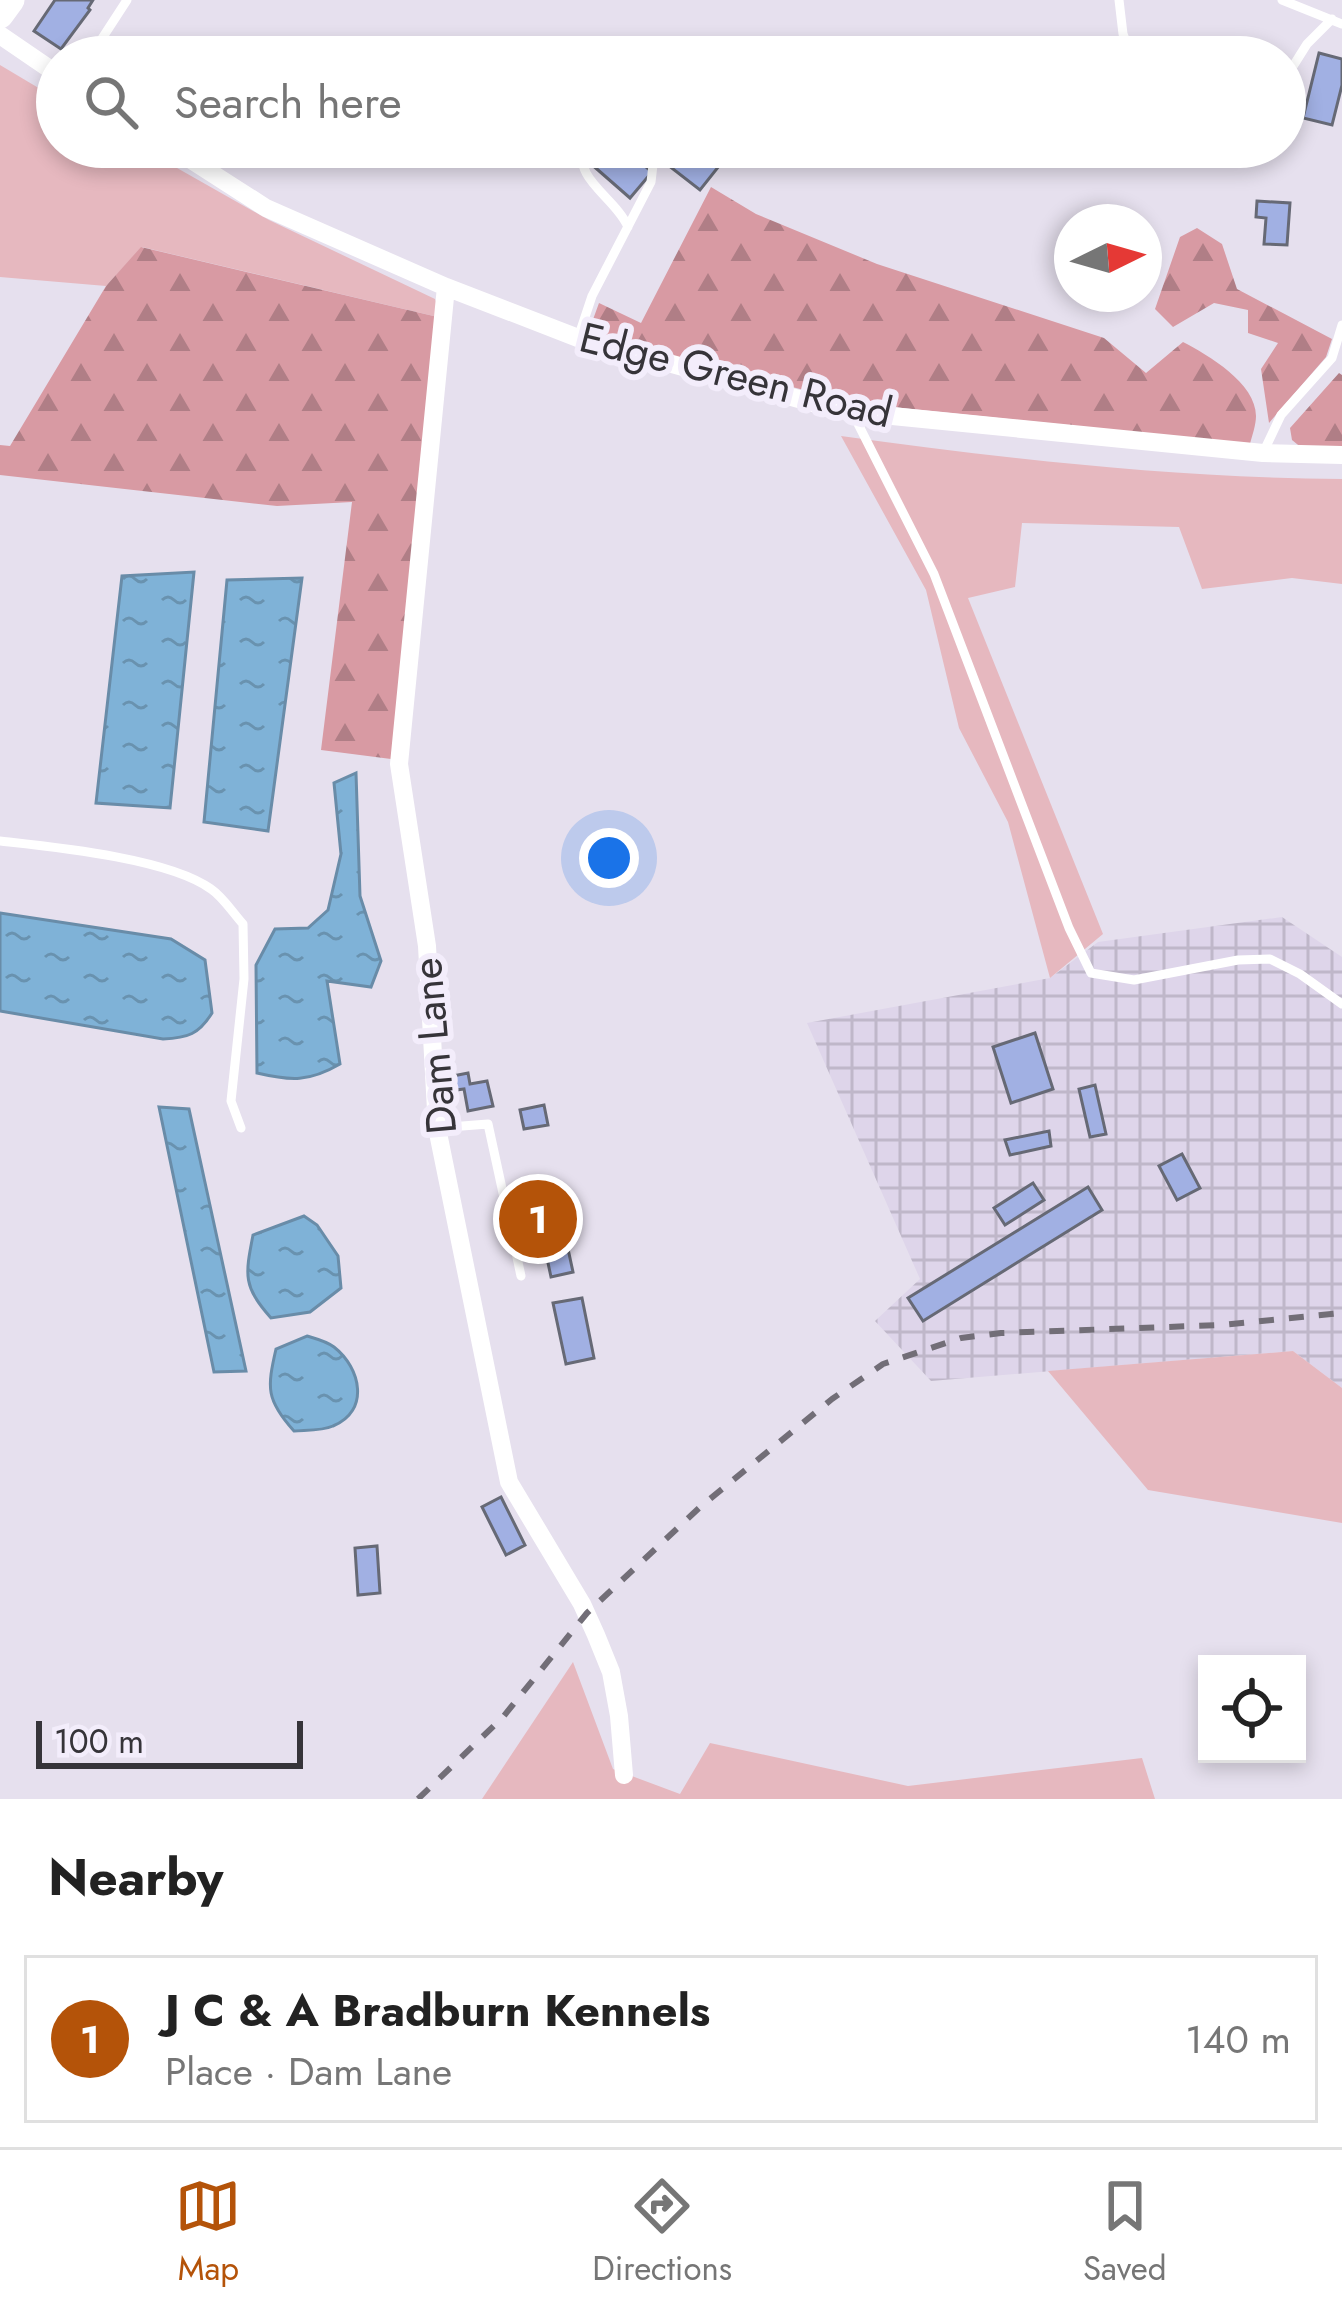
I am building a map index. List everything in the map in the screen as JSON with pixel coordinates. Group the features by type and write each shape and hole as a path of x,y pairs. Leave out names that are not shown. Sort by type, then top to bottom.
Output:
{"main road":[{"path":"0,14 11,0"}],"street":[{"path":"0,35 36,60"},
{"name":"Edge Green Road","path":"204,168 266,208 446,287 578,338 852,412 1263,453 1342,454"},
{"name":"Dam Lane","path":"446,287 399,764 427,946 437,1128 509,1482 582,1604 611,1672 625,1774"}],"lane":[{"path":"104,36 127,0"},
{"path":"1119,0 1124,36"},
{"path":"1282,0 1337,21"},
{"path":"1306,46 1337,21"},
{"path":"582,168 622,212 628,227"},
{"path":"578,338 592,296 651,182 653,168"},
{"path":"1263,453 1282,415 1332,358 1342,325"},
{"path":"852,412 934,574 1069,928 1091,973 1134,980 1270,958 1342,1004"},
{"path":"0,841 62,847 173,870 213,890 243,924 244,979 231,1101 241,1128"},
{"path":"437,1128 488,1124 521,1276"}],"shaded area":[{"path":"0,65 36,86 36,168 177,168 269,220 435,299 442,318 142,247 106,286 0,277"},
{"path":"841,436 1091,466 1342,479 1342,584 1292,578 1202,589 1179,527 1022,523 1015,587 968,598 1103,934 1050,978 1008,822 959,728 926,590"},
{"path":"1282,917 1342,957 1342,1388 1293,1351 931,1381 875,1321 920,1279 807,1023 1050,978 1098,942"},
{"path":"1293,1351 1342,1388 1342,1523 1148,1490 1048,1371"},
{"path":"573,1662 613,1769 680,1794 710,1743 908,1786 1142,1758 1155,1799 482,1799"}],"green space":[{"path":"711,187 756,214 877,264 1104,338 1146,373 1183,342 1229,372 1248,392 1256,416 1250,444 839,399 600,338 591,325 599,303 641,323"},
{"path":"1197,228 1222,244 1237,289 1332,339 1326,357 1269,423 1261,369 1278,343 1248,333 1248,310 1214,303 1173,327 1158,312 1162,312 1162,289 1180,237"},
{"path":"141,247 442,318 391,759 321,750 352,502 277,506 0,475 0,445 10,446 106,286"},
{"path":"1339,373 1342,450 1303,449 1292,440 1290,428"}],"water":[{"path":"194,572 170,808 96,803 122,576"},
{"path":"302,578 268,831 204,822 227,580"},
{"path":"356,773 360,896 381,961 371,987 327,981 340,1064 300,1078 257,1073 256,965 275,929 308,928 328,910 341,854 334,783"},
{"path":"0,913 171,939 205,960 212,1013 192,1034 163,1039 0,1011"},
{"path":"159,1107 189,1109 246,1371 214,1372"},
{"path":"304,1216 317,1225 338,1256 341,1288 310,1312 271,1318 248,1280 253,1235"},
{"path":"307,1336 328,1343 343,1356 355,1377 357,1400 345,1419 333,1426 294,1431 274,1402 271,1374 276,1349"}],"building":[{"path":"55,0 93,0 71,36 42,36 34,31"},
{"path":"1319,53 1342,59 1342,85 1332,125 1306,119"},
{"path":"596,168 647,168 652,172 630,198"},
{"path":"672,168 717,168 700,190"},
{"path":"1257,201 1290,203 1287,245 1264,244 1266,218 1256,217"},
{"path":"1035,1033 1053,1089 1011,1103 993,1047"},
{"path":"468,1073 470,1084 487,1081 493,1106 468,1111 464,1089 456,1090 453,1076"},
{"path":"1095,1085 1106,1134 1090,1137 1079,1089"},
{"path":"544,1105 548,1125 524,1129 520,1110"},
{"path":"1049,1131 1051,1146 1010,1155 1005,1140"},
{"path":"1182,1154 1200,1188 1177,1200 1159,1166"},
{"path":"1033,1183 1044,1200 1005,1225 994,1208"},
{"path":"554,1184 573,1272 551,1277 544,1244 521,1249 509,1194"},
{"path":"1088,1187 1102,1210 923,1321 908,1298"},
{"path":"582,1298 594,1358 566,1364 553,1303"},
{"path":"501,1497 525,1545 506,1555 482,1507"},
{"path":"377,1546 380,1593 358,1595 355,1548"}],"railway":[{"path":"418,1799 503,1717 587,1613 699,1508 832,1399 883,1364 961,1338 1001,1333 1222,1325 1342,1313"}],"place":[{"name":"J C & A Bradburn Kennels","path":"538,1219"}]}
